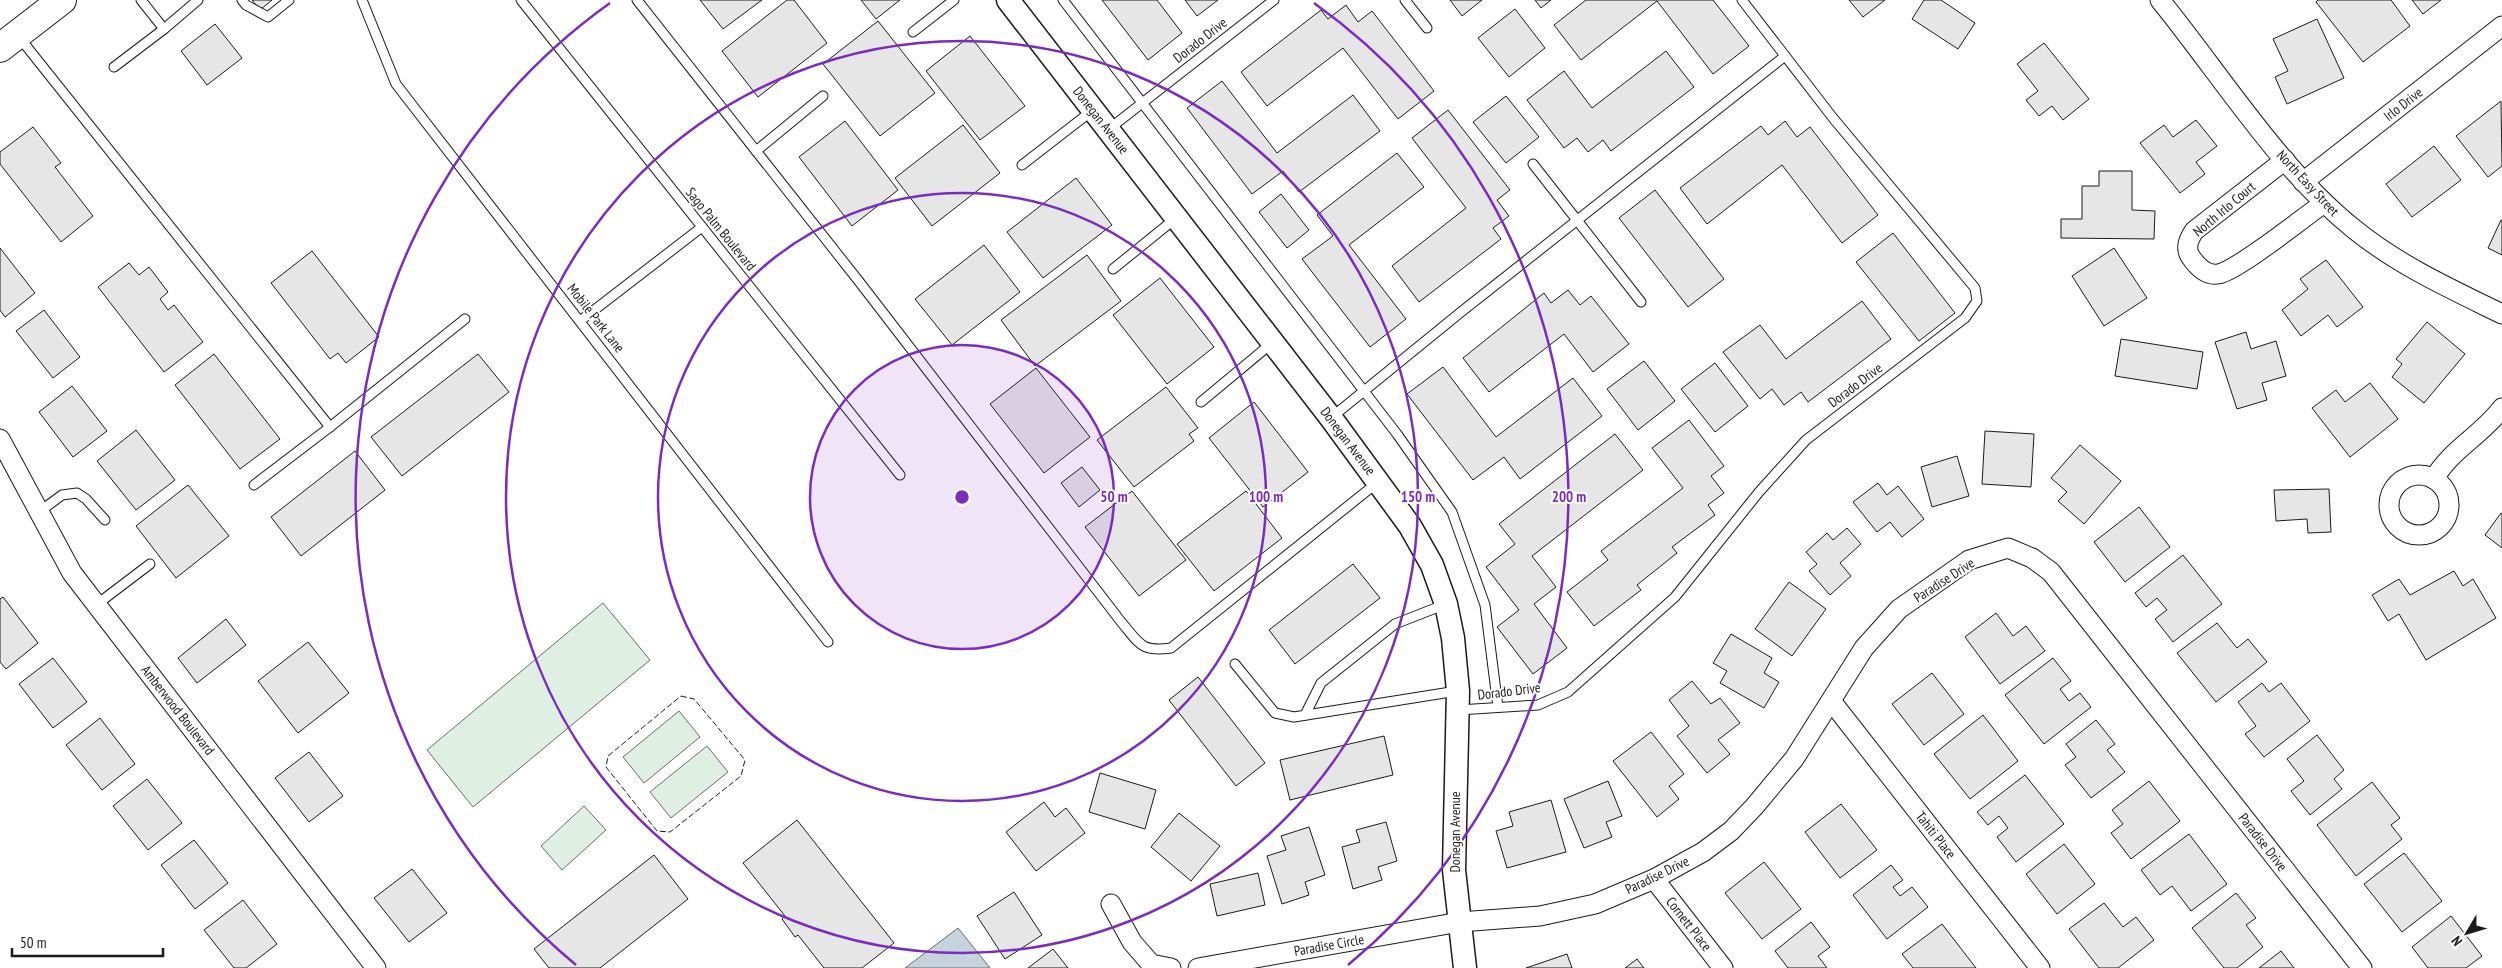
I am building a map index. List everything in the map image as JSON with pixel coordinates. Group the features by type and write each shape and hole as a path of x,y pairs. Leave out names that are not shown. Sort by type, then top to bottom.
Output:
{"highway":[{"path":"9,41 62,0"}],"street":[{"name":"Donegan Avenue","path":"1008,0 1331,418 1410,526 1432,565 1446,604 1453,638 1458,701 1454,870 1465,968"},
{"name":"North Easy Street","path":"2160,0 2285,160 2324,203 2353,229 2402,263 2502,314"},
{"name":"Irlo Drive","path":"2303,182 2502,26"},
{"name":"North Irlo Court","path":"2285,160 2194,231 2188,241 2189,254 2198,267 2208,273 2218,274 2240,263 2324,203"},
{"path":"2434,479 2445,463 2488,426 2502,408"},
{"name":"Amberwood Boulevard","path":"2,449 72,573 376,968"},
{"name":"Paradise Drive","path":"1460,922 1540,916 1595,904 1654,879 1703,852 1730,831 1794,760 1864,648 1899,609 1969,560 2008,548 2032,558 2051,572 2362,968"},
{"name":"Tahiti Place","path":"1832,702 2040,968"},
{"name":"Cornett Place","path":"1654,879 1723,968"},
{"path":"1111,904 1132,942 1151,964 1171,968"},
{"name":"Paradise Circle","path":"1198,968 1460,922"}],"lane":[{"path":"141,0 164,28"},
{"path":"114,68 198,0"},
{"path":"242,0 246,5 268,17 289,0"},
{"name":"Mobile Park Lane","path":"362,0 396,84 828,642"},
{"name":"Sago Palm Boulevard","path":"521,0 900,476"},
{"path":"637,0 1141,645 1150,650 1171,648 1379,482"},
{"path":"913,32 954,0"},
{"path":"1063,0 1365,391 1452,512 1485,605 1498,707"},
{"name":"Dorado Drive","path":"1108,130 1274,0"},
{"path":"1405,0 1427,28"},
{"name":"Dorado Drive","path":"1235,664 1274,713 1294,718 1458,701 1498,707 1538,704 1568,692 1675,597 1759,492 1806,440 1965,318 1977,301 1975,288 1833,118 1742,0"},
{"path":"9,41 330,427"},
{"path":"1331,418 1785,56"},
{"path":"756,151 823,96"},
{"path":"1022,165 1093,110"},
{"path":"1533,164 1641,302"},
{"path":"1113,270 1176,218"},
{"path":"580,321 702,227"},
{"path":"254,485 465,319"},
{"path":"1201,402 1273,342"},
{"path":"39,512 62,495 77,493 86,499 105,520"},
{"path":"96,605 150,564"},
{"path":"1305,716 1321,683 1395,624 1446,604"}],"green space":[{"path":"603,603 650,660 473,807 427,750"},
{"path":"679,711 700,737 644,783 623,757"},
{"path":"707,746 728,772 671,818 650,792"},
{"path":"584,806 606,830 562,870 541,846"}],"shaded area":[{"path":"958,928 990,968 905,968"}],"building":[{"path":"252,0 272,0 260,10"},
{"path":"700,0 762,0 723,29"},
{"path":"787,0 794,0 827,43 758,97 722,51"},
{"path":"861,0 900,0 876,19"},
{"path":"1102,0 1157,0 1182,33 1148,60"},
{"path":"1185,0 1218,0 1197,16"},
{"path":"1450,0 1482,0 1462,16"},
{"path":"1535,0 1551,0 1541,8"},
{"path":"1586,0 1713,0 1749,46 1713,74 1657,1 1581,60 1554,25"},
{"path":"1849,0 1885,0 1863,17"},
{"path":"1924,0 1941,0 1975,23 1958,49 1912,19"},
{"path":"2318,0 2391,0 2410,26 2363,62 2316,2"},
{"path":"2412,0 2441,0 2423,14"},
{"path":"1346,5 1358,22 1372,11 1434,91 1398,119 1343,48 1267,106 1241,72 1321,10 1328,19"},
{"path":"1515,9 1545,48 1509,77 1478,38"},
{"path":"2317,19 2344,78 2287,104 2275,77 2288,71 2273,39"},
{"path":"878,21 935,93 880,136 823,64"},
{"path":"215,24 242,58 207,85 181,51"},
{"path":"970,36 1025,106 980,140 926,71"},
{"path":"2044,43 2089,99 2063,120 2052,106 2039,116 2026,100 2038,91 2017,64"},
{"path":"1666,51 1694,87 1611,151 1603,140 1588,152 1577,138 1564,148 1527,100 1564,71 1592,108"},
{"path":"1222,81 1277,153 1353,95 1380,131 1299,192 1283,171 1252,194 1187,108"},
{"path":"1506,96 1539,137 1506,163 1473,122"},
{"path":"2501,101 2502,166 2488,177 2456,136"},
{"path":"1448,110 1510,190 1497,200 1509,216 1493,228 1501,239 1419,302 1392,266 1466,208 1412,138"},
{"path":"2196,120 2217,146 2196,162 2205,174 2180,193 2140,143 2164,125 2173,137"},
{"path":"845,121 898,190 852,226 799,157"},
{"path":"1785,121 1797,137 1810,127 1878,215 1842,243 1782,165 1707,224 1680,188 1761,126 1768,135"},
{"path":"963,125 1000,173 932,226 895,178"},
{"path":"33,127 61,163 55,167 93,216 61,242 0,164 0,152"},
{"path":"2434,146 2461,180 2412,217 2386,184"},
{"path":"1397,153 1424,187 1349,245 1406,319 1370,347 1302,259 1333,236 1317,215"},
{"path":"2099,171 2132,171 2132,210 2155,211 2154,239 2061,238 2061,219 2082,219 2082,186 2099,186"},
{"path":"1076,178 1112,225 1043,278 1007,232"},
{"path":"1655,190 1724,279 1688,307 1619,218"},
{"path":"1281,194 1309,230 1287,248 1259,212"},
{"path":"2502,220 2502,255 2488,248"},
{"path":"1893,233 1955,313 1919,341 1856,262"},
{"path":"984,245 1020,292 952,345 915,299"},
{"path":"0,248 35,293 5,317 0,310"},
{"path":"2114,248 2147,298 2104,326 2072,276"},
{"path":"312,251 379,337 346,363 338,353 330,359 271,283"},
{"path":"1087,255 1121,301 1035,366 1001,320"},
{"path":"2326,260 2363,307 2337,327 2328,315 2301,336 2282,310 2308,289 2300,279"},
{"path":"129,263 139,275 149,267 168,292 160,299 168,310 174,305 203,342 164,372 98,287"},
{"path":"1160,278 1214,347 1167,384 1113,315"},
{"path":"1568,290 1580,305 1591,296 1629,344 1593,372 1564,334 1489,392 1463,358 1544,293 1551,303"},
{"path":"1862,301 1891,339 1808,402 1801,392 1784,405 1772,389 1760,399 1723,352 1760,325 1786,359"},
{"path":"44,310 80,357 53,378 16,331"},
{"path":"2427,322 2465,354 2424,403 2392,377 2402,364 2396,359"},
{"path":"2246,332 2251,349 2276,341 2286,376 2262,383 2267,400 2237,409 2215,342"},
{"path":"2121,339 2203,352 2197,389 2115,376"},
{"path":"214,354 280,439 240,469 175,385"},
{"path":"478,354 509,392 402,476 371,437"},
{"path":"1644,361 1675,401 1638,430 1607,389"},
{"path":"1715,363 1748,406 1715,432 1681,389"},
{"path":"1443,367 1496,437 1573,378 1602,416 1520,479 1504,457 1473,480 1407,394"},
{"path":"1036,368 1090,437 1044,473 990,404"},
{"path":"2370,383 2398,419 2350,457 2312,408 2336,390 2345,402"},
{"path":"72,386 107,431 73,457 39,412"},
{"path":"1166,387 1198,428 1189,434 1194,441 1134,487 1097,440"},
{"path":"1254,402 1308,472 1263,507 1209,438"},
{"path":"1689,420 1724,466 1711,476 1724,493 1708,505 1715,515 1672,547 1677,553 1637,585 1641,590 1594,626 1567,592 1608,560 1601,551 1683,488 1652,448"},
{"path":"136,430 175,480 136,510 97,461"},
{"path":"1985,431 2034,434 2031,487 1982,484"},
{"path":"1615,434 1643,470 1532,556 1556,587 1534,604 1567,648 1533,674 1497,627 1519,610 1486,567 1515,544 1499,524"},
{"path":"2080,445 2121,481 2084,524 2058,501 2067,492 2051,478"},
{"path":"355,451 385,490 301,556 271,517"},
{"path":"1957,456 1969,496 1932,507 1921,467"},
{"path":"1082,467 1100,490 1079,507 1061,483"},
{"path":"1878,483 1887,495 1898,486 1924,519 1902,537 1890,522 1877,532 1853,502"},
{"path":"188,485 229,536 176,578 136,526"},
{"path":"2329,489 2331,532 2308,533 2307,519 2276,521 2274,490"},
{"path":"1132,491 1186,560 1139,596 1085,527"},
{"path":"1246,491 1282,538 1214,591 1177,544"},
{"path":"2139,507 2170,547 2125,582 2094,542"},
{"path":"2502,514 2502,548 2485,535"},
{"path":"1847,528 1861,544 1840,563 1851,576 1830,595 1809,571 1817,564 1806,552 1827,533 1833,540"},
{"path":"2183,555 2222,604 2173,642 2155,619 2167,610 2157,598 2146,607 2135,593"},
{"path":"1353,564 1380,598 1295,664 1269,630"},
{"path":"2454,571 2463,586 2473,579 2496,618 2426,660 2399,614 2388,621 2372,595 2399,579 2410,595"},
{"path":"1789,582 1826,609 1792,656 1755,629"},
{"path":"3,597 38,643 6,669 0,662 0,599"},
{"path":"1996,613 2013,636 2026,626 2045,651 2000,684 1965,637"},
{"path":"226,619 246,645 197,683 178,658"},
{"path":"2217,623 2237,648 2248,639 2267,662 2216,702 2177,653"},
{"path":"1731,634 1772,658 1764,673 1779,682 1764,708 1720,683 1727,671 1713,663"},
{"path":"308,642 349,693 298,733 258,681"},
{"path":"53,658 87,702 53,728 19,684"},
{"path":"2053,658 2071,681 2060,689 2069,701 2080,693 2091,707 2044,744 2005,695"},
{"path":"1932,673 1964,714 1924,745 1892,704"},
{"path":"1198,677 1265,763 1236,786 1169,700"},
{"path":"1692,681 1711,704 1720,698 1740,723 1718,740 1730,754 1707,773 1677,736 1689,726 1669,700"},
{"path":"2262,683 2269,692 2281,683 2310,721 2264,757 2245,734 2256,726 2238,702"},
{"path":"1983,715 2018,761 1970,799 1934,754"},
{"path":"100,718 135,764 102,790 66,745"},
{"path":"2096,720 2115,744 2107,750 2125,772 2091,798 2065,765 2076,757 2066,744"},
{"path":"1651,732 1684,774 1669,786 1679,799 1657,817 1613,761"},
{"path":"2317,735 2344,770 2334,779 2342,789 2310,815 2291,791 2304,781 2287,759"},
{"path":"1384,736 1393,775 1290,800 1280,760"},
{"path":"309,752 343,796 309,822 275,778"},
{"path":"1100,773 1156,790 1145,829 1089,812"},
{"path":"2025,775 2064,824 2016,862 1997,837 2008,828 1999,816 1988,825 1977,812"},
{"path":"147,779 182,823 148,850 113,806"},
{"path":"1608,781 1622,816 1606,822 1612,837 1584,848 1564,799"},
{"path":"2149,781 2180,821 2131,859 2111,833 2123,824 2112,810"},
{"path":"2372,782 2400,818 2391,825 2402,839 2356,876 2317,825"},
{"path":"1551,800 1566,852 1507,868 1496,831 1513,826 1509,812"},
{"path":"1044,802 1055,817 1066,808 1085,833 1036,871 1006,832"},
{"path":"1841,804 1877,850 1840,878 1805,832"},
{"path":"1179,813 1220,846 1191,881 1151,847"},
{"path":"797,820 894,943 862,968 824,968 798,935 795,937 782,919 785,916 743,863"},
{"path":"1386,822 1397,861 1378,867 1382,880 1353,889 1342,847 1360,842 1356,830"},
{"path":"1309,827 1325,875 1305,882 1309,895 1282,904 1267,856 1286,850 1281,836"},
{"path":"2189,834 2227,884 2191,911 2172,886 2160,895 2141,870"},
{"path":"194,840 228,883 195,909 161,865"},
{"path":"2064,844 2095,884 2057,914 2026,874"},
{"path":"2404,853 2442,901 2402,932 2364,884"},
{"path":"654,855 688,899 600,968 549,968 534,949"},
{"path":"1764,862 1801,909 1762,939 1725,893"},
{"path":"1891,865 1903,880 1893,887 1900,896 1912,887 1928,907 1887,939 1853,895"},
{"path":"412,869 447,913 409,942 374,898"},
{"path":"1258,873 1265,905 1217,916 1210,884"},
{"path":"1014,892 1042,935 1005,959 977,916"},
{"path":"2236,893 2256,918 2246,925 2263,947 2237,968 2224,968 2192,928"},
{"path":"243,900 277,944 246,968 234,968 204,930"},
{"path":"2104,903 2123,927 2136,917 2154,940 2118,968 2099,968 2069,929"},
{"path":"2451,916 2482,956 2466,968 2428,968 2412,947"},
{"path":"1811,922 1830,947 1818,956 1827,968 1788,968 1775,951"},
{"path":"1942,924 1976,968 1913,968 1902,954"},
{"path":"1053,949 1068,968 1028,968"},
{"path":"2281,951 2294,968 2259,968"},
{"path":"1567,954 1572,968 1526,968"},
{"path":"1637,959 1644,968 1625,968"}],"fence":[{"path":"681,696 694,699 745,760 741,776 670,832 657,831 606,767 608,756 681,696"}]}
